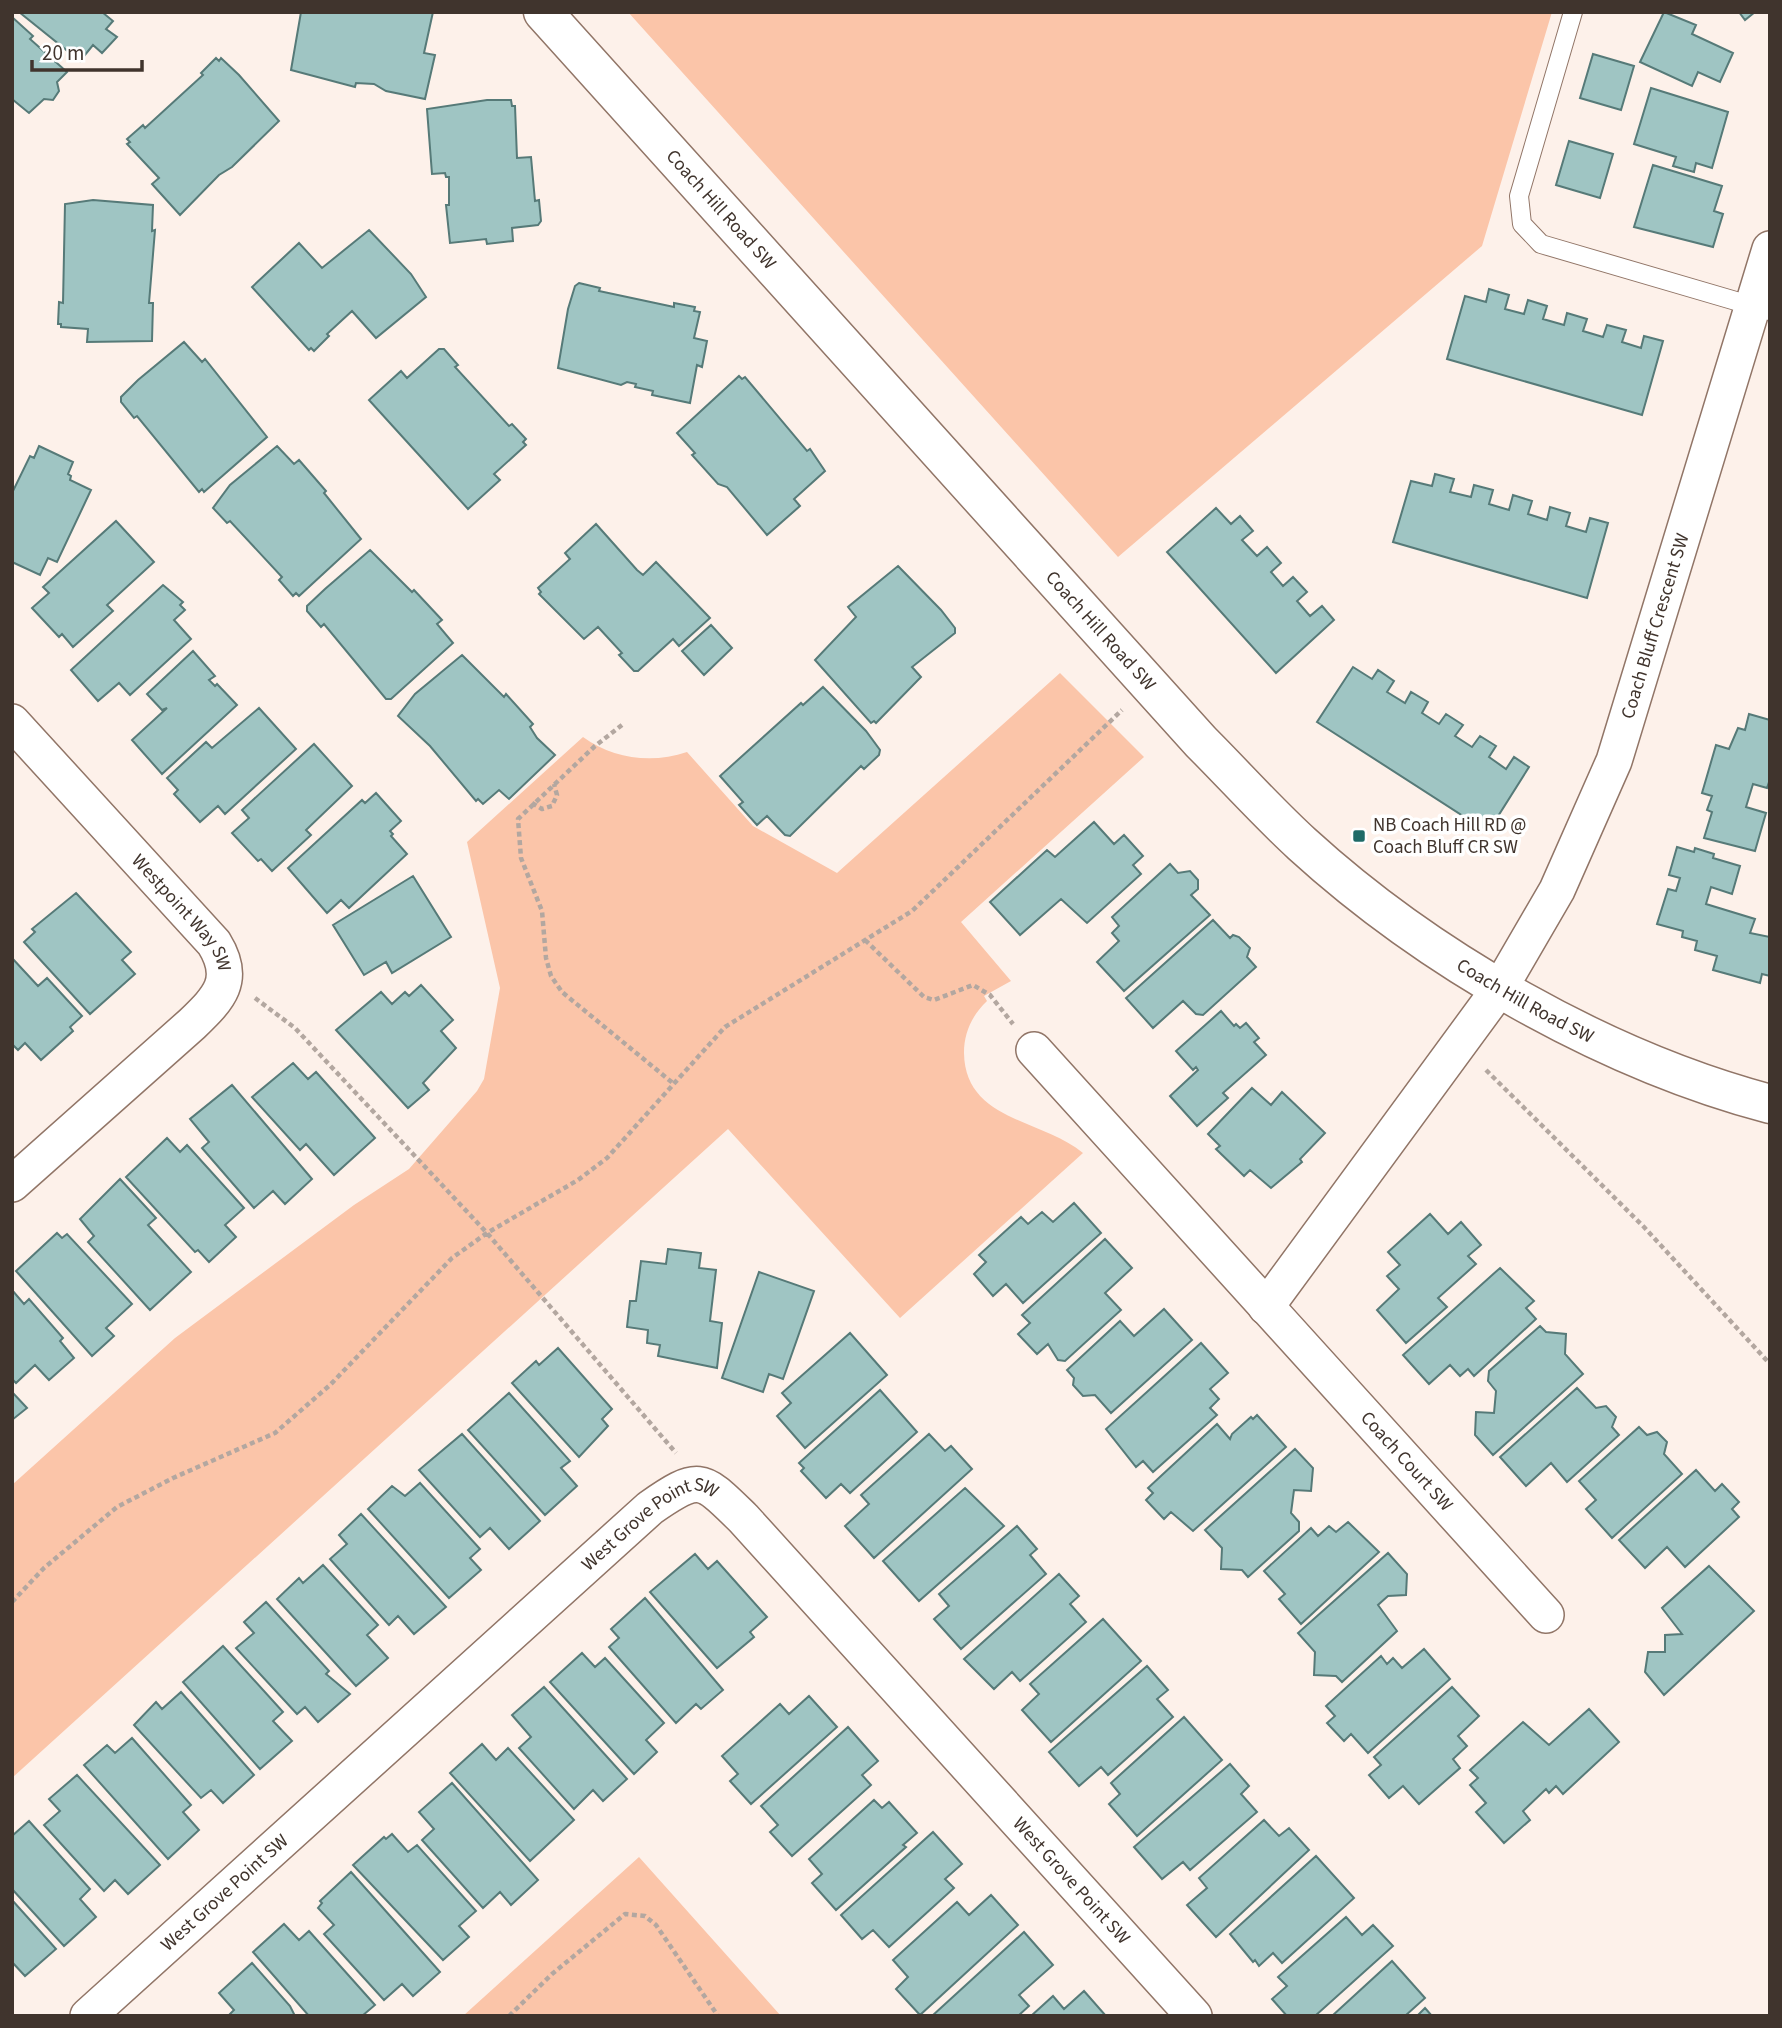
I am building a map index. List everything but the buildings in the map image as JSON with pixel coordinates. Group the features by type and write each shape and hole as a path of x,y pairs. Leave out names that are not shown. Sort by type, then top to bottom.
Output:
{"street":[{"name":"Coach Hill Road SW","path":"543,12 1150,685 1301,844 1393,917 1500,988 1569,1025 1652,1063 1770,1104"},
{"name":"Coach Bluff Crescent SW","path":"1500,988 1557,890 1614,761 1761,308 1770,250"},
{"name":"Westpoint Way SW","path":"12,722 214,943 223,957 226,976 216,998 192,1024 12,1184"},
{"path":"1266,1307 1500,988"},
{"name":"Coach Court SW","path":"1034,1050 1546,1615"},
{"name":"West Grove Point SW","path":"88,2016 650,1508 685,1486 699,1483 713,1488 743,1518 1194,2016"}],"lane":[{"path":"1573,12 1519,196 1522,224 1541,244 1761,308"}],"path":[{"path":"12,1602 44,1568 117,1507 173,1478 275,1433 330,1385 452,1258 487,1233 578,1180 598,1165 644,1119 725,1027 912,911 987,836 1150,685"},
{"path":"622,725 532,803 518,819 522,858 542,911 546,958 551,976 562,992 674,1084"},
{"path":"532,803 542,809 552,806 557,798 554,784"},
{"path":"865,940 924,997 934,1000 973,985 990,995 1034,1050"},
{"path":"226,976 295,1028 487,1233 650,1420 699,1483"},
{"path":"1460,1045 1644,1227 1770,1364"},
{"path":"509,2016 612,1921 625,1914 645,1916 656,1925 718,2016"}],"shaded area":[{"path":"628,12 1552,12 1482,246 1118,557"},
{"path":"1060,673 1144,757 961,922 1011,981 984,996 987,1001 970,1025 965,1038 964,1053 968,1075 977,1093 991,1106 1083,1153 900,1318 728,1129 12,1778 12,1485 175,1338 354,1205 409,1169 477,1091 484,1079 500,988 467,842 583,737 607,750 633,757 660,758 687,752 753,826 837,873"},
{"path":"639,1857 781,2016 463,2016"}],"place":[{"name":"NB Coach Hill RD @ Coach Bluff CR SW","path":"1359,836"}]}
